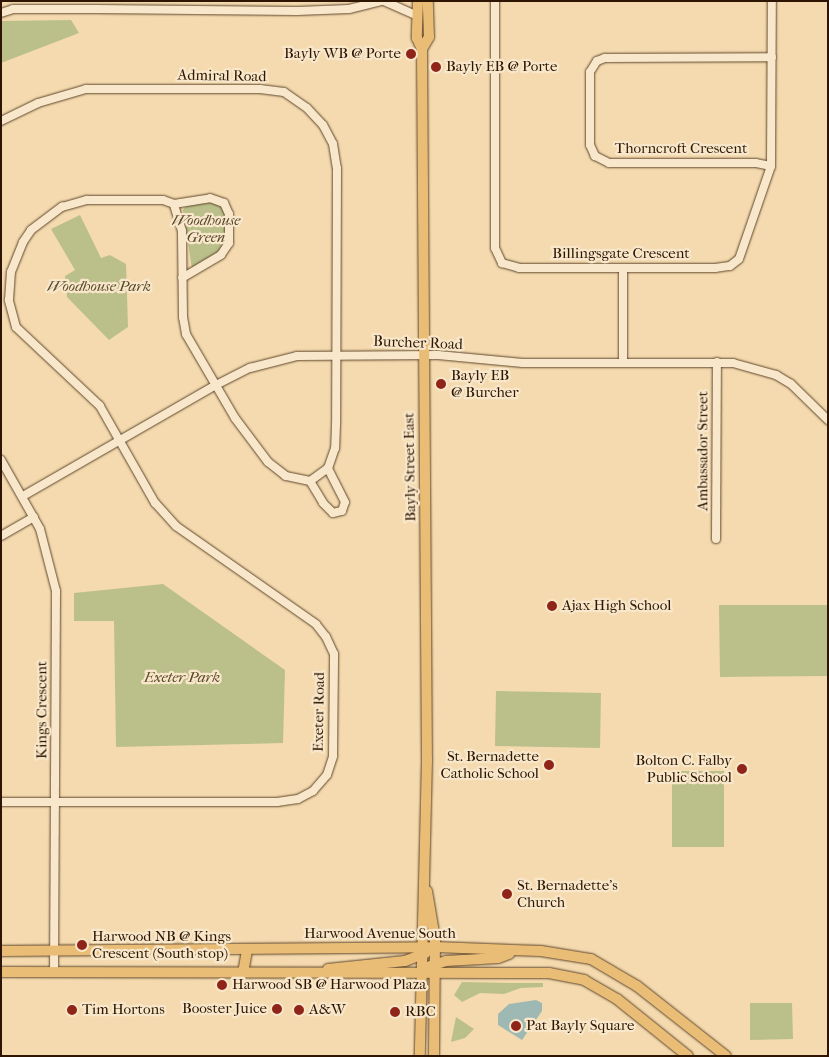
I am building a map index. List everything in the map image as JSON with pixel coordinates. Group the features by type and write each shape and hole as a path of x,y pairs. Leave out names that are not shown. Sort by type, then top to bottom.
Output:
{"main road":[{"name":"Bayly Street East","path":"418,1 417,38 422,49 426,885 421,952 420,1056"},
{"name":"Bayly Street East","path":"422,49 429,37 428,1"},
{"name":"Bayly Street East","path":"426,885 435,947 434,1056"},
{"name":"Harwood Avenue South","path":"1,951 247,950 421,952 435,947 515,952 540,950 591,959 637,986 726,1056"},
{"path":"243,974 247,950"},
{"path":"302,972 405,961 421,952"},
{"path":"1,972 243,974 302,972 422,975 435,969 498,958 515,952"},
{"path":"435,969 550,973 584,980 617,998 688,1056"}],"street":[{"path":"297,1 298,11"},
{"path":"1,13 13,9 64,5 298,11 349,9 383,1 417,16"},
{"name":"Billingsgate Crescent","path":"495,1 497,256 510,267 519,268 730,266 739,259 771,166 772,1"},
{"name":"Thorncroft Crescent","path":"771,166 756,163 609,162 602,160 595,156 590,144 590,72 597,61 605,58 772,57"},
{"name":"Admiral Road","path":"1,121 38,103 86,90 260,89 284,92 307,108 323,125 334,144 337,168 335,448 328,468"},
{"name":"Exeter Road","path":"1,802 298,799 313,791 327,775 333,756 334,654 326,637 316,624 176,526 155,504 100,406 16,327 9,300 11,272 23,242 31,230 62,207 88,200 163,200 174,204 210,198 224,203 229,214 229,243 221,255 182,278"},
{"path":"174,204 182,231 182,278 186,334 235,418 268,462 286,476 310,481 328,468 345,502 342,511 333,514 323,503 310,481"},
{"path":"622,362 623,268"},
{"name":"Burcher Road","path":"23,496 216,385 272,360 336,355 423,355 523,363 717,362 760,368 776,375 791,384 828,420"},
{"name":"Ambassador Street","path":"716,539 717,362"},
{"name":"Kings Crescent","path":"1,460 34,516 49,556 56,591 54,973"},
{"path":"1,536 34,516"}],"green space":[{"path":"71,20 79,33 1,63 1,21"},
{"name":"Woodhouse Green","path":"189,202 219,203 225,211 226,243 221,250 192,269 183,210"},
{"name":"Woodhouse Park","path":"80,215 101,258 110,255 126,264 128,327 109,340 67,297 65,276 75,270 51,229"},
{"name":"Exeter Park","path":"163,584 285,670 283,743 116,747 114,621 74,621 74,593"},
{"path":"719,605 828,605 828,676 720,677"},
{"path":"496,691 601,693 600,748 495,746"},
{"path":"672,771 724,771 724,847 672,847"},
{"path":"462,982 543,983 543,987 521,988 504,994 480,993 462,1002 454,995"},
{"path":"750,1003 792,1003 793,1039 750,1040"},
{"path":"456,1017 474,1029 465,1038 451,1042"}],"water":[{"path":"536,1000 542,1003 542,1011 522,1040 498,1025 498,1014 509,1004"}],"place":[{"name":"Bayly WB @ Porte","path":"411,54"},
{"name":"Bayly EB @ Porte","path":"436,67"},
{"name":"Bayly EB @ Burcher","path":"441,384"},
{"name":"Ajax High School","path":"552,606"},
{"name":"St. Bernadette Catholic School","path":"549,765"},
{"name":"Bolton C. Falby Public School","path":"742,769"},
{"name":"St. Bernadette's Church","path":"507,894"},
{"name":"Harwood NB @ Kings Crescent (South stop)","path":"82,945"},
{"name":"Harwood SB @ Harwood Plaza","path":"222,985"},
{"name":"Booster Juice","path":"277,1009"},
{"name":"Tim Hortons","path":"72,1010"},
{"name":"A&W","path":"299,1010"},
{"name":"RBC","path":"395,1012"},
{"name":"Pat Bayly Square","path":"516,1026"}]}
